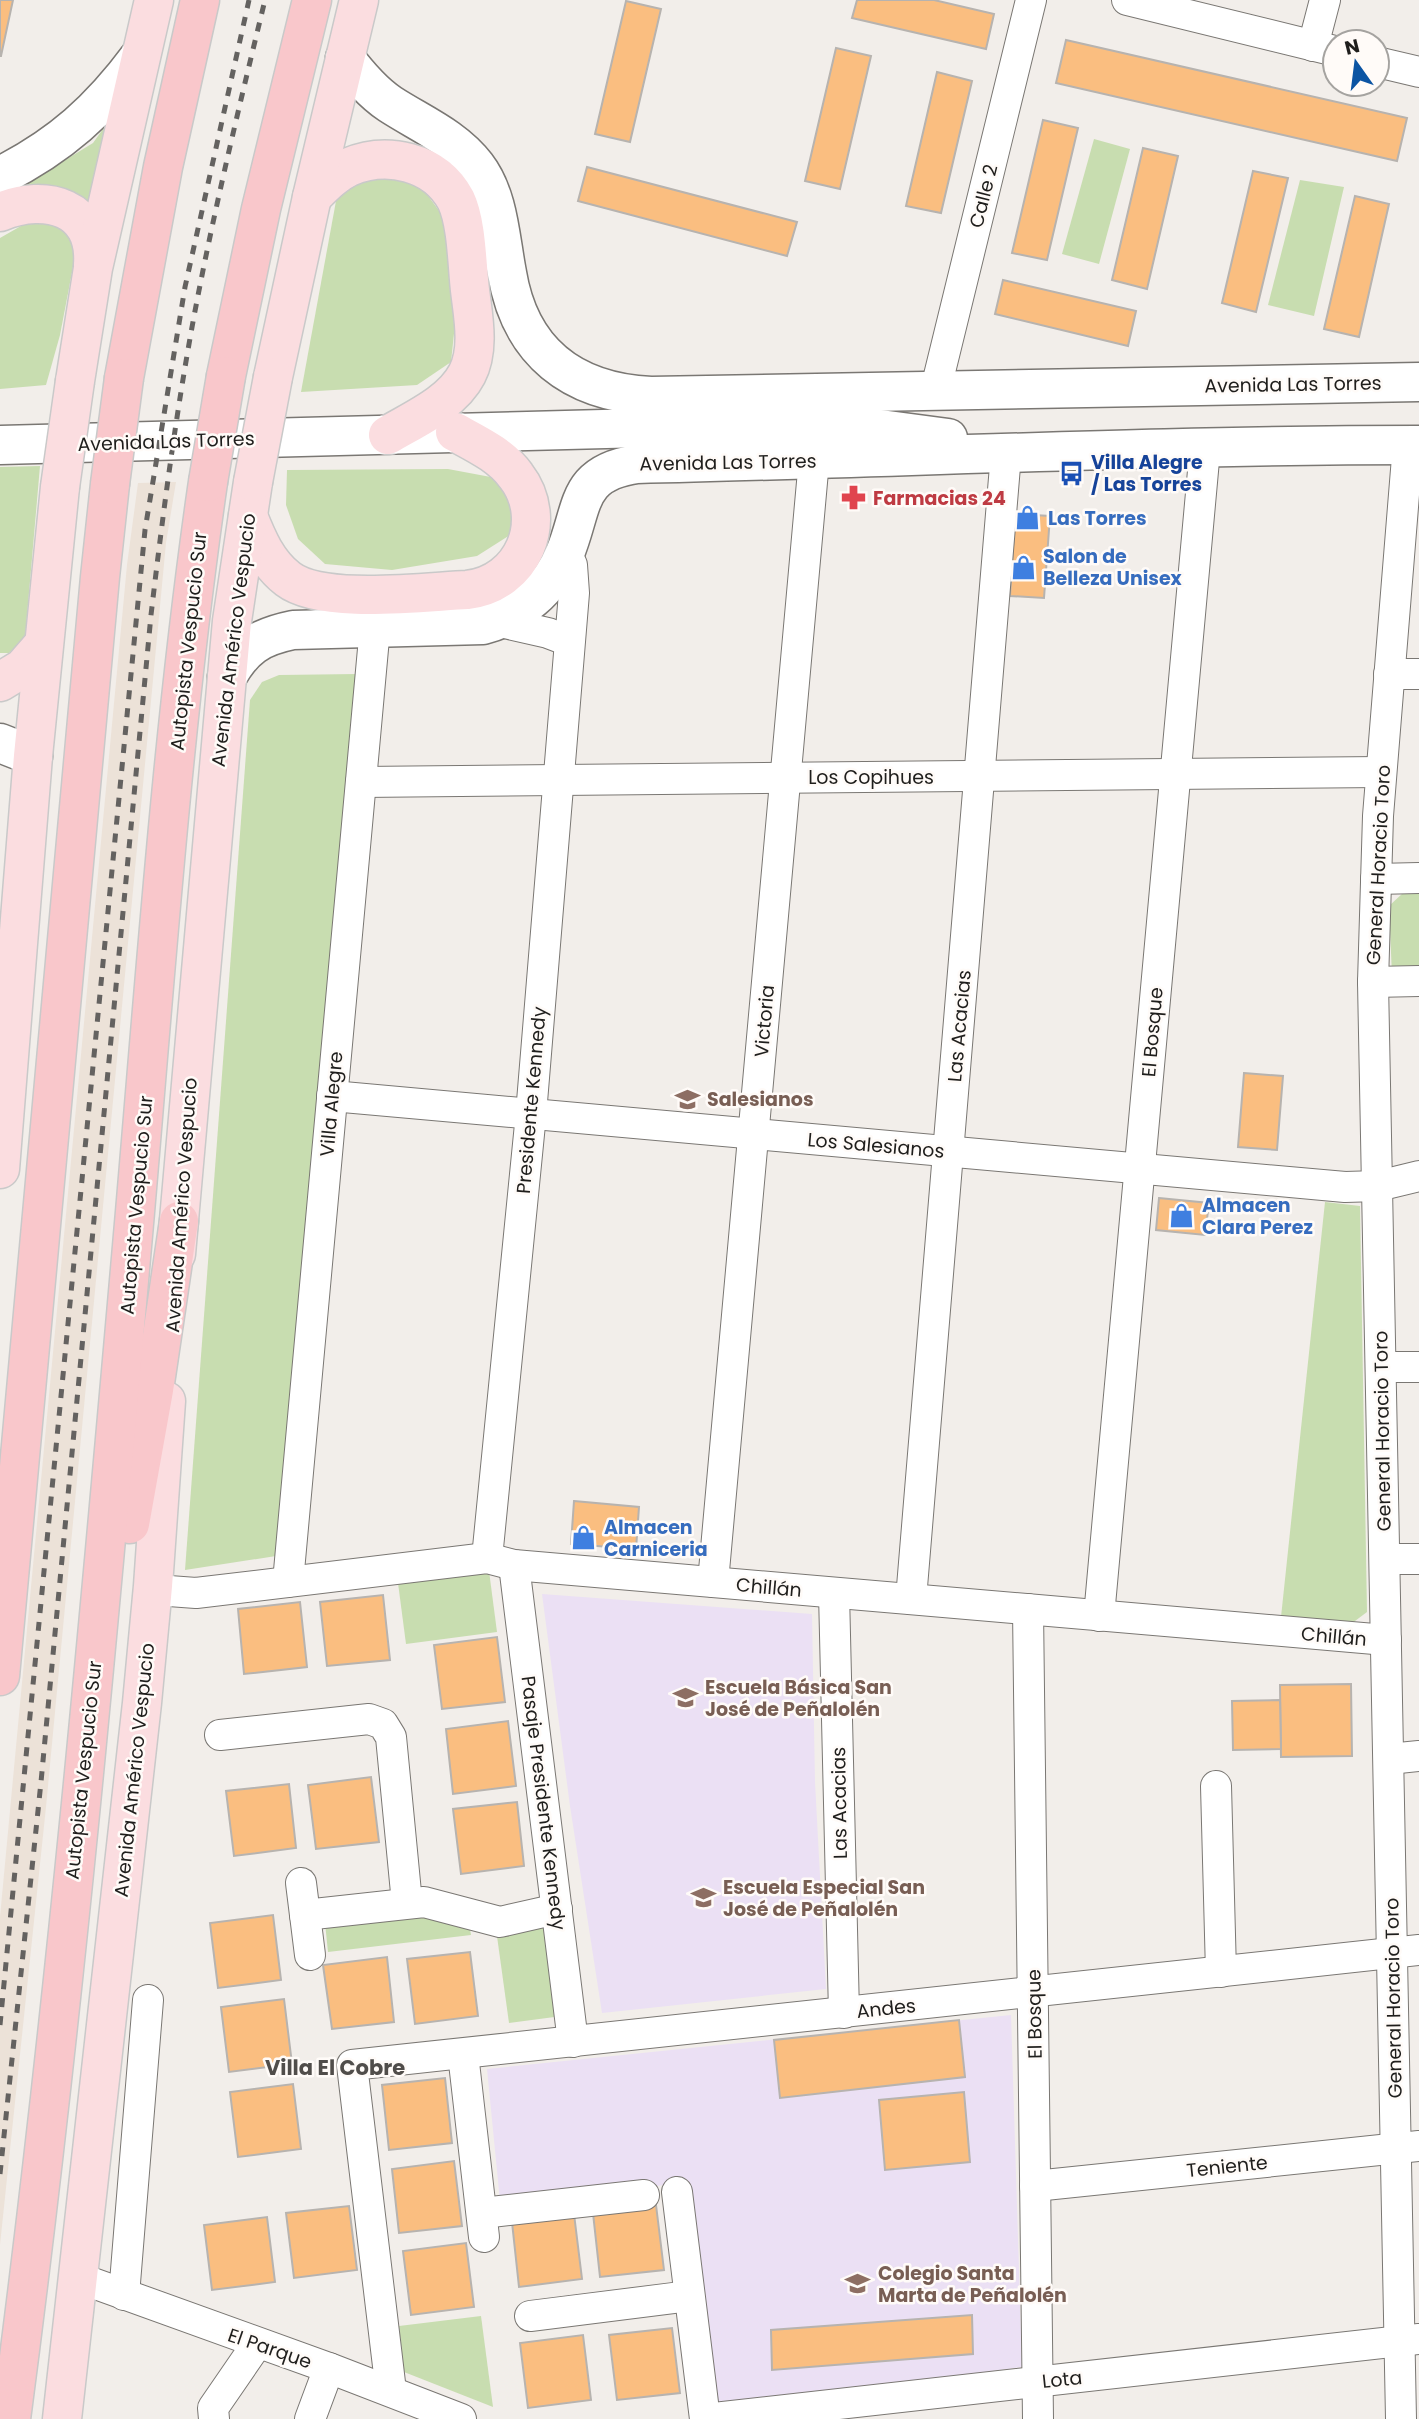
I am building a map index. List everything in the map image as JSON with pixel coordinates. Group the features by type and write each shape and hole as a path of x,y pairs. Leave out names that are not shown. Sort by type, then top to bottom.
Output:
{"highway":[{"path":"0,1676 110,484 124,378 163,167 200,0"},
{"name":"Autopista Vespucio Sur","path":"11,2419 107,1538 185,649 226,376 255,236 312,0"},
{"path":"78,1823 154,1390 178,1221"}],"main road":[{"path":"0,1169 9,748 43,645 60,487 93,268 154,0"},
{"name":"Avenida Américo Vespucio","path":"62,2419 153,1586 178,1221 226,677 251,499 273,377 359,0"},
{"path":"0,176 43,152 80,124 111,94 140,56"},
{"name":"Avenida Las Torres","path":"345,58 379,96 437,132 475,165 492,195 507,277 520,317 538,349 566,373 600,388 642,396 1414,382"},
{"path":"312,197 347,168 370,161 394,160 411,163 436,176 450,191 459,209 473,318 471,363 464,380 451,394 388,435"},
{"path":"0,212 34,203 55,205 69,211 82,222 88,233 93,250 93,268"},
{"path":"1413,445 1399,426 1397,415 1398,403 1414,382"},
{"name":"Avenida Las Torres","path":"0,445 835,423 998,391"},
{"name":"Avenida Las Torres","path":"835,423 1023,452"},
{"path":"251,499 264,552 291,581 312,590 349,594 467,590 486,586 506,575 524,552 532,524 531,507 522,484 511,470 486,449 455,432"},
{"name":"Avenida Las Torres","path":"226,677 247,648 278,633 310,628 469,625 496,621 510,615 535,597 557,570 566,552 582,498 596,481 622,466 1023,452 1413,445"},
{"path":"0,682 23,668 43,645"}],"street":[{"name":"Calle 2","path":"935,392 1031,0"},
{"path":"1127,0 1321,48"},
{"path":"1324,28 1325,0"},
{"path":"1391,65 1419,72"},
{"name":"General Horacio Toro","path":"1401,2419 1409,2340 1405,1951 1389,1759 1373,982 1381,772 1413,445"},
{"name":"El Bosque","path":"1099,1616 1206,449"},
{"name":"Las Acacias","path":"911,1599 981,776 1023,452"},
{"name":"Victoria","path":"713,1582 814,460"},
{"name":"Presidente Kennedy","path":"501,1562 531,1114 574,583 572,565 566,552"},
{"path":"496,621 548,633 569,641"},
{"name":"Villa Alegre","path":"288,1582 375,626"},
{"path":"1389,674 1419,674"},
{"name":"Los Copihues","path":"361,782 1381,772"},
{"path":"1376,879 1419,878"},
{"path":"1373,982 1419,981"},
{"name":"Los Salesianos","path":"332,1096 1345,1187 1378,1186 1419,1176"},
{"path":"1381,1367 1419,1367"},
{"path":"1385,1559 1419,1559"},
{"name":"Chillán","path":"153,1586 169,1591 197,1593 501,1562 1386,1640"},
{"name":"Pasaje Presidente Kennedy","path":"501,1562 557,1909 573,2042"},
{"name":"Las Acacias","path":"834,1593 844,2013"},
{"name":"El Bosque","path":"1028,1609 1038,2419"},
{"path":"220,1735 369,1718 383,1724 391,1737 407,1903"},
{"path":"1389,1759 1419,1756"},
{"path":"1216,1786 1221,1972"},
{"path":"301,1883 310,1955"},
{"path":"305,1915 424,1902 499,1922 557,1909"},
{"name":"Andes","path":"391,2391 352,2065 1405,1951"},
{"path":"124,2295 148,2000"},
{"path":"463,2054 483,2225 644,2195"},
{"name":"Teniente","path":"1035,2186 1407,2147"},
{"path":"677,2192 705,2419"},
{"name":"El Parque","path":"79,2278 391,2391 450,2417"},
{"path":"530,2316 689,2296"},
{"name":"Lota","path":"705,2419 1409,2340"},
{"path":"214,2419 213,2408 257,2343"},
{"path":"310,2419 329,2368"}],"shaded area":[{"path":"176,482 166,543 46,1807 0,2245 0,1917 127,565 138,483"},
{"path":"542,1594 812,1614 815,1782 826,1989 602,2013 570,1806"},
{"name":"Colegio Santa Marta de Peñalolén","path":"1011,2015 1022,2367 708,2409 687,2183 500,2201 487,2069"}],"green space":[{"path":"113,115 93,212 5,190 39,176 93,143"},
{"path":"1094,139 1130,149 1099,264 1062,254"},
{"path":"415,178 448,223 457,305 451,362 417,385 301,392 336,201 359,179"},
{"path":"1300,180 1344,187 1314,316 1268,305"},
{"path":"28,222 62,225 78,241 60,335 46,385 0,389 0,238"},
{"path":"40,466 25,639 9,653 0,653 0,467"},
{"path":"448,469 496,478 513,501 510,535 477,556 392,570 325,564 298,539 286,505 287,470"},
{"path":"357,674 276,1556 185,1570 250,700 262,682 279,675"},
{"path":"1419,892 1419,975 1392,976 1389,906 1403,893"},
{"path":"1325,1202 1360,1206 1367,1612 1347,1627 1281,1617"},
{"path":"489,1571 497,1632 406,1644 398,1583"},
{"path":"423,1911 469,1923 471,1935 328,1952 325,1923"},
{"path":"549,1922 562,2016 509,2023 496,1929"},
{"path":"481,2316 493,2407 404,2372 399,2326"}],"building":[{"path":"0,0 13,0 1,56 0,56"},
{"path":"857,0 934,0 994,14 986,49 852,18"},
{"path":"626,1 661,9 630,142 595,134"},
{"path":"1066,40 1407,118 1397,161 1056,83"},
{"path":"836,48 871,56 840,189 805,181"},
{"path":"937,72 972,81 941,213 906,206"},
{"path":"1043,120 1078,128 1047,260 1012,253"},
{"path":"1143,148 1178,156 1147,289 1112,280"},
{"path":"587,167 797,222 787,256 578,201"},
{"path":"1253,171 1288,178 1256,312 1222,303"},
{"path":"1355,196 1389,204 1359,337 1324,329"},
{"path":"1003,280 1136,311 1128,346 995,314"},
{"path":"1015,514 1050,516 1044,598 1010,596"},
{"path":"1244,1073 1283,1076 1277,1150 1238,1147"},
{"name":"Almacen Clara Perez","path":"1159,1198 1209,1203 1205,1235 1156,1230"},
{"path":"574,1501 639,1507 636,1549 571,1544"},
{"path":"383,1595 390,1660 327,1666 320,1602"},
{"path":"300,1602 307,1667 244,1674 238,1609"},
{"path":"497,1637 505,1702 442,1709 434,1645"},
{"path":"1351,1684 1352,1756 1281,1757 1280,1685"},
{"path":"1280,1700 1281,1749 1233,1750 1232,1701"},
{"path":"508,1721 516,1786 453,1794 446,1729"},
{"path":"371,1777 379,1842 316,1849 308,1785"},
{"path":"289,1784 296,1848 234,1856 226,1791"},
{"path":"517,1802 524,1866 461,1874 453,1809"},
{"path":"273,1915 281,1980 218,1988 210,1923"},
{"path":"470,1952 478,2016 415,2024 407,1959"},
{"path":"387,1957 394,2022 332,2029 323,1965"},
{"path":"284,1999 292,2064 229,2072 221,2007"},
{"path":"959,2020 965,2077 780,2098 774,2040"},
{"path":"445,2078 452,2143 389,2150 382,2085"},
{"path":"293,2084 301,2149 238,2157 230,2092"},
{"path":"964,2092 970,2162 885,2170 879,2100"},
{"path":"454,2161 462,2226 399,2233 392,2169"},
{"path":"656,2205 664,2270 600,2277 593,2213"},
{"path":"349,2206 357,2270 294,2278 286,2213"},
{"path":"574,2214 582,2279 519,2287 512,2222"},
{"path":"267,2217 275,2282 212,2290 204,2225"},
{"path":"466,2243 474,2307 411,2315 403,2251"},
{"path":"972,2315 973,2354 772,2370 771,2330"},
{"path":"672,2328 680,2393 617,2400 609,2335"},
{"path":"583,2335 591,2400 528,2408 520,2343"}],"railway":[{"path":"0,2025 145,530 185,287 249,0"},
{"path":"0,2174 41,1782 151,615 165,501 195,311 219,194 265,0"}],"place":[{"name":"Villa Alegre / Las Torres","path":"1071,473"},
{"name":"Farmacias 24","path":"853,498"},
{"name":"Las Torres","path":"1028,518"},
{"name":"Salon de Belleza Unisex","path":"1023,567"},
{"name":"Salesianos","path":"687,1099"},
{"name":"Almacen Clara Perez","path":"1182,1216"},
{"name":"Almacen Carniceria","path":"584,1538"},
{"name":"Escuela Básica San José de Peñalolén","path":"685,1698"},
{"name":"Escuela Especial San José de Peñalolén","path":"703,1898"},
{"name":"Colegio Santa Marta de Peñalolén","path":"858,2284"}],"district":[{"name":"Villa El Cobre","path":"335,2068"}]}
